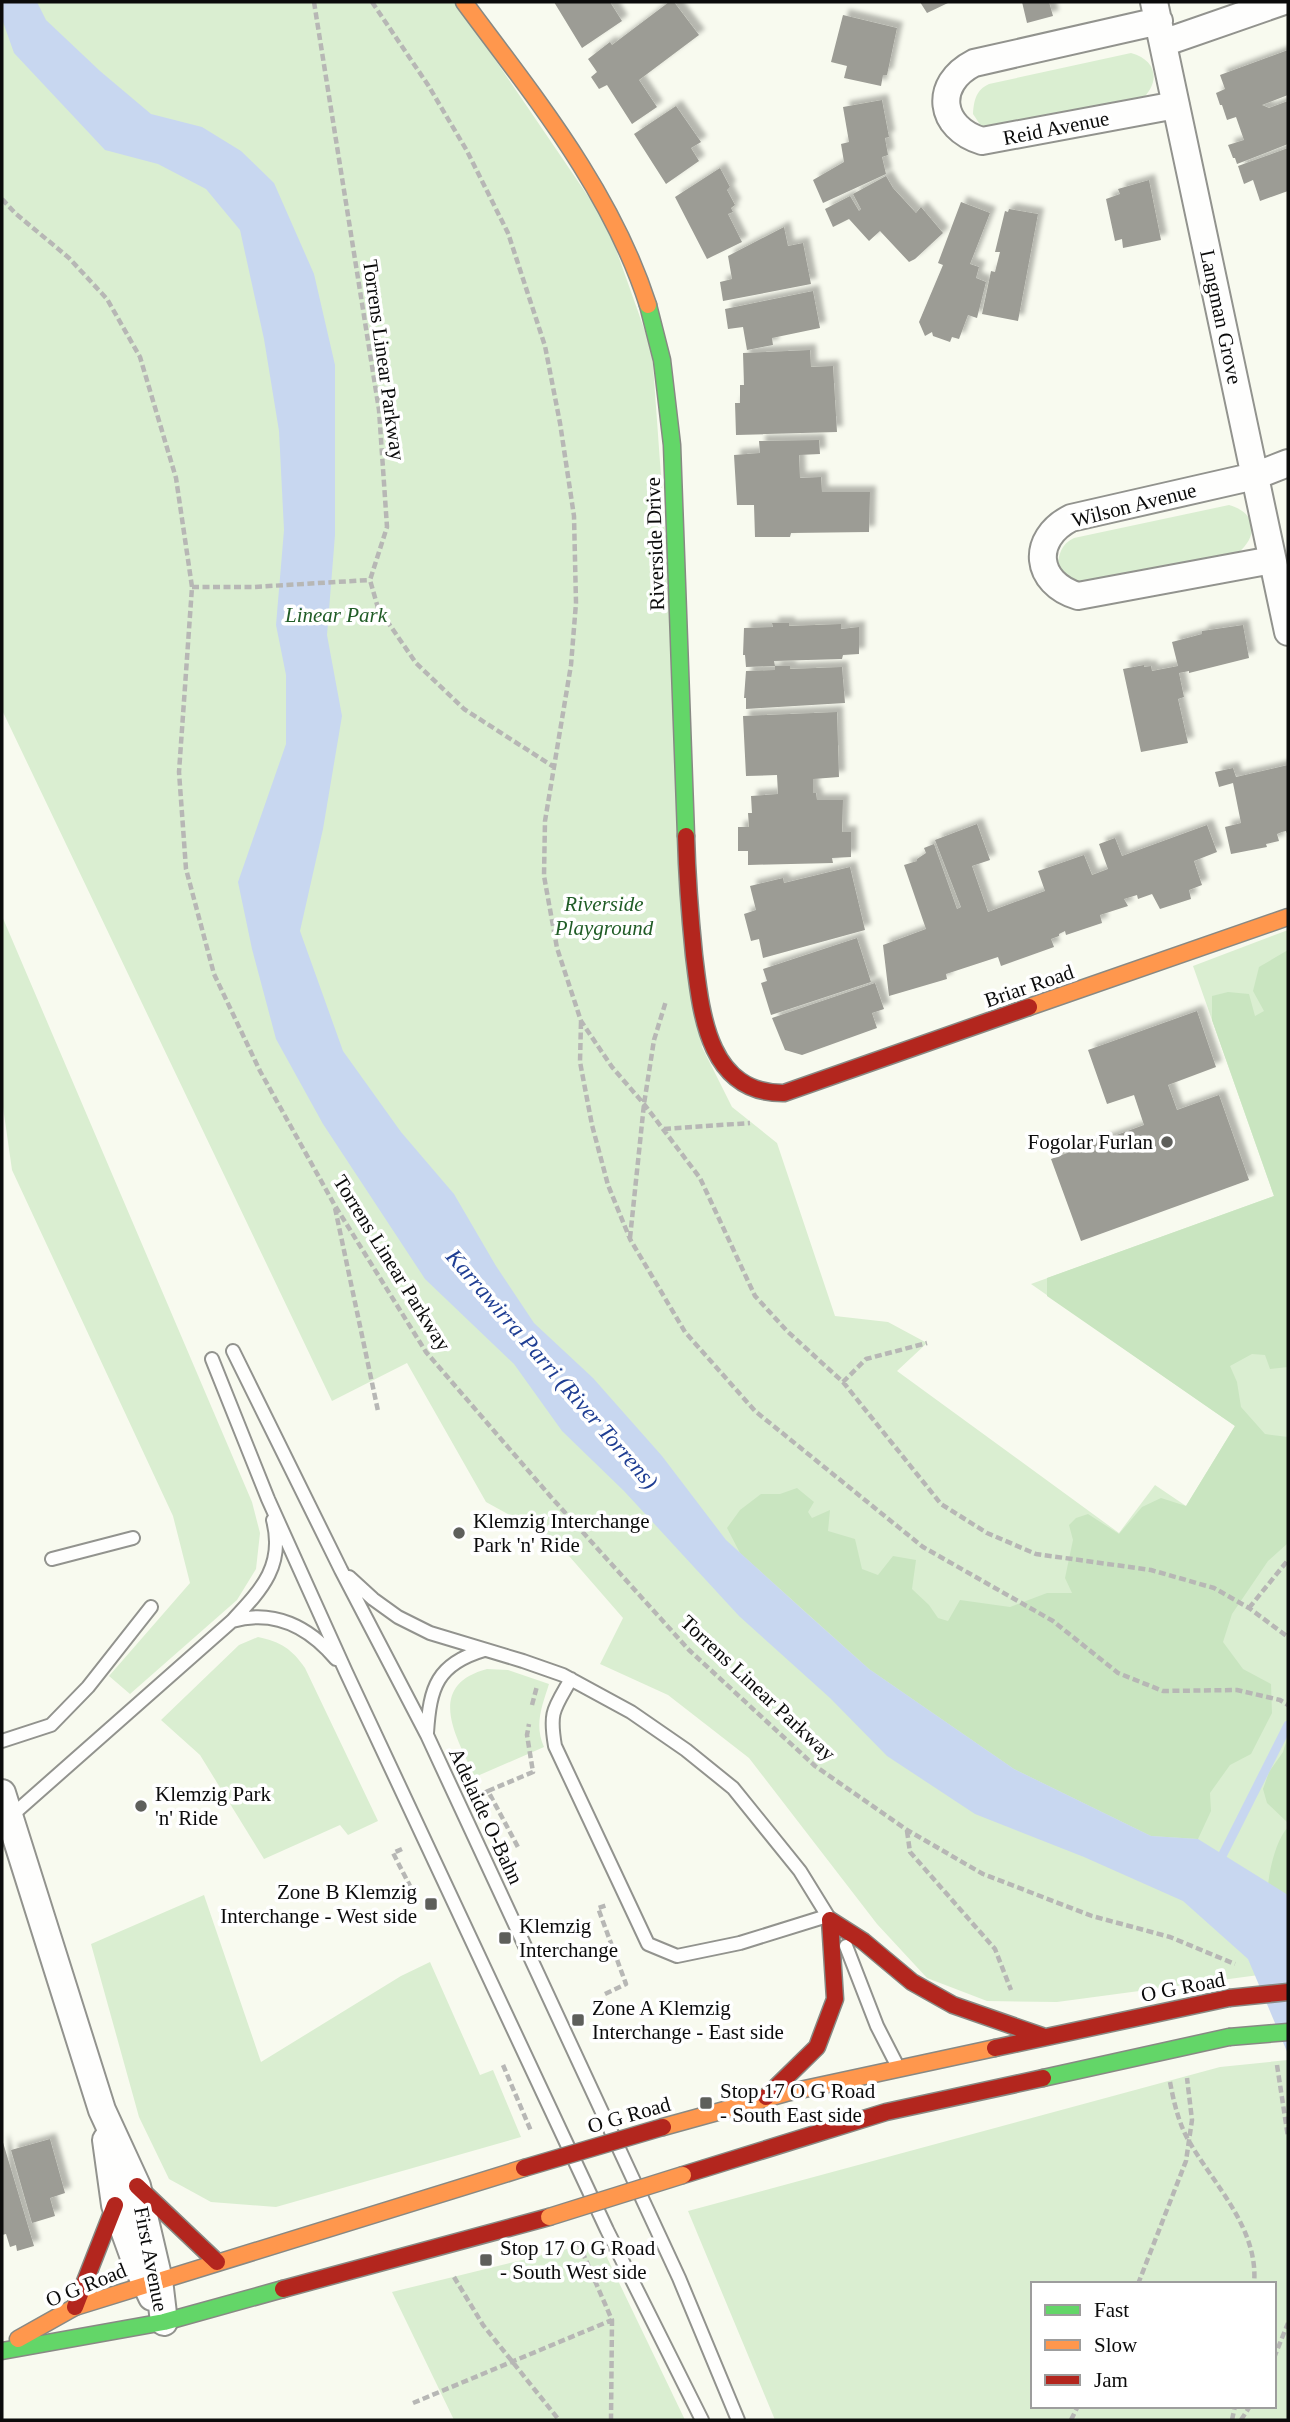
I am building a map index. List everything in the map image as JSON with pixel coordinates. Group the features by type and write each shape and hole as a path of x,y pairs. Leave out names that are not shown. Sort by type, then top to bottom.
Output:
{"main road":[{"name":"Riverside Drive","path":"464,2 597,189 642,286 657,336 666,380 673,443 686,871 705,1029 720,1061 739,1080 757,1092 784,1093"},
{"name":"Briar Road","path":"784,1093 1288,918"},
{"path":"829,1918 863,1941 912,1982 953,2005 1045,2037"},
{"path":"764,2099 817,2047 835,1999 829,1918"},
{"name":"O G Road","path":"2,2349 164,2322 549,2217 886,2112 907,2087 1045,2037 1229,1998 1288,1992"},
{"name":"O G Road","path":"2,2349 75,2307 524,2168 764,2099 907,2087 1164,2051 1229,2037 1288,2032"},
{"path":"136,2186 217,2262"},
{"path":"75,2307 115,2205"}],"street":[{"name":"Reid Avenue","path":"1176,105 982,141 967,136 955,126 946,108 949,84 961,70 974,63 1158,22 1281,2"},
{"name":"Langman Grove","path":"1158,22 1288,632"},
{"name":"Wilson Avenue","path":"1272,559 1078,596 1063,591 1052,581 1043,563 1043,552 1046,540 1057,525 1070,518 1255,476 1288,463"},
{"name":"First Avenue","path":"5,1805 102,2110 136,2186 153,2282 164,2322"},
{"name":"First Avenue","path":"102,2110 115,2205 153,2282"}],"lane":[{"name":"Adelaide O-Bahn","path":"233,1351 341,1570 427,1735 679,2278 738,2420"},
{"path":"212,1359 268,1499 346,1672 607,2230 702,2420"},
{"path":"5,1805 232,1621 263,1588 275,1561 276,1530 268,1499"},
{"path":"52,1559 133,1538"},
{"path":"341,1570 398,1617 430,1633 523,1661 571,1679 631,1712 686,1750 733,1788 800,1871 845,1944 877,2026 907,2087"},
{"path":"2,1741 51,1725 88,1687 151,1607"},
{"path":"232,1621 252,1616 272,1617 308,1633 326,1648 346,1672"},
{"path":"427,1735 429,1700 443,1672 461,1657 484,1650"},
{"path":"571,1679 554,1708 551,1721 555,1746 624,1898 648,1944 677,1956 740,1943 829,1918"}],"path":[{"name":"Torrens Linear Parkway","path":"314,2 379,410 387,527 370,580"},
{"path":"372,2 428,85 508,233 545,346 574,516 576,603 570,665 545,821 544,876 557,948 581,1021 612,1067 645,1104 700,1178 755,1296 786,1331 843,1382 941,1503 987,1533 1036,1553 1151,1570 1214,1588 1288,1637"},
{"name":"Torrens Linear Parkway","path":"2,198 15,213 69,258 107,299 140,358 176,478 192,587 179,772 187,869 214,974 260,1071 334,1203 426,1352 551,1497 689,1650 815,1766 907,1830 983,1874 1093,1916 1170,1937 1245,1968"},
{"path":"192,587 253,587 370,580 378,608 416,663 464,709 554,767"},
{"path":"630,1239 654,1040 675,981 696,967"},
{"path":"581,1021 580,1062 592,1125 608,1185 630,1239 685,1332 755,1411 923,1547 1053,1621 1118,1673 1163,1691 1237,1690 1279,1700 1288,1705"},
{"path":"663,1129 754,1123"},
{"path":"334,1203 378,1411"},
{"path":"843,1382 866,1359 927,1343"},
{"path":"1248,1608 1288,1560"},
{"path":"482,1794 533,1772 527,1735 539,1682"},
{"path":"488,1791 519,1849"},
{"path":"907,1830 909,1852 995,1949 1016,1997"},
{"path":"402,1849 393,1853 410,1886"},
{"path":"605,1994 626,1984 598,1908 624,1898"},
{"path":"1139,2282 1186,2161 1192,2120 1184,2047"},
{"path":"1164,2051 1174,2105 1189,2141 1239,2217 1256,2268 1254,2282"},
{"path":"1275,2054 1288,2137"},
{"path":"435,2246 483,2325 559,2420"},
{"path":"413,2403 611,2320"},
{"path":"1276,2353 1288,2323"}],"green space":[{"name":"Linear Park","path":"2,2 456,2 607,224 652,351 702,1047 732,1107 777,1143 835,1316 888,1322 927,1343 897,1371 1119,1533 1155,1485 1186,1506 1235,1426 1031,1284 1274,1196 1193,966 1288,930 1288,1971 1057,2002 987,2001 927,1978 877,1924 749,1758 668,1695 600,1664 623,1618 556,1541 486,1502 407,1363 332,1401 2,710"},
{"path":"1131,53 1147,61 1154,74 1151,87 1140,101 994,133 981,126 973,114 976,96 989,84"},
{"path":"1229,505 1245,513 1252,525 1249,539 1238,553 1079,587 1057,568 1061,550 1074,538"},
{"path":"2,916 252,1502 260,1533 256,1569 237,1600 130,1694 109,1676 190,1583 173,1516 12,1170 2,1100"},
{"path":"1288,950 1288,1367 1270,1369 1265,1355 1252,1354 1230,1366 1237,1382 1241,1407 1265,1434 1288,1437 1288,1543 1268,1561 1232,1614 1223,1642 1243,1669 1271,1684 1272,1713 1251,1754 1230,1765 1210,1793 1211,1811 1198,1839 1151,1836 1014,1769 869,1669 740,1553 727,1528 740,1510 761,1494 780,1494 797,1488 814,1502 808,1512 812,1518 830,1510 828,1531 855,1539 862,1569 878,1575 893,1556 916,1560 912,1589 938,1618 948,1621 960,1600 1010,1607 1047,1593 1072,1593 1065,1578 1073,1540 1069,1525 1076,1518 1088,1514 1119,1534 1142,1507 1161,1498 1186,1506 1235,1426 1047,1296 1047,1278 1274,1196 1212,1020 1212,996 1228,992 1249,994 1255,1016 1264,1011 1253,991 1259,967"},
{"path":"258,1637 285,1647 305,1668 378,1821 348,1835 340,1825 264,1859 200,1755 161,1720 239,1645"},
{"path":"487,1669 508,1670 549,1684 539,1723 544,1747 475,1777 454,1730 451,1700 456,1688 468,1677"},
{"path":"1288,1736 1288,1823 1267,1803 1263,1789 1269,1772 1283,1752"},
{"path":"1288,1827 1288,1901 1268,1887 1274,1856"},
{"path":"204,1895 261,2062 401,1976 430,1962 480,2075 493,2070 521,2137 276,2207 211,2202 169,2179 139,2117 91,1944"},
{"path":"1288,2060 1288,2420 775,2420 688,2211 1220,2067"},
{"path":"599,2241 685,2420 454,2420 392,2292"}],"water":[{"name":"Karrawirra Parri (River Torrens)","path":"2,2 37,2 46,20 151,114 202,127 241,151 274,183 314,274 335,365 335,535 327,635 342,716 323,829 300,931 343,1051 401,1132 454,1194 496,1266 534,1323 593,1378 662,1456 726,1540 869,1669 1014,1769 1151,1836 1198,1839 1288,1895 1288,2054 1248,1959 1183,1901 1084,1857 975,1814 887,1756 830,1698 739,1616 624,1491 562,1431 514,1364 425,1279 323,1124 276,1039 252,949 238,882 286,744 286,675 276,625 284,530 279,431 264,339 240,230 206,189 158,164 105,150 14,53 2,19"}],"building":[{"path":"554,2 610,2 622,21 582,48"},
{"path":"669,2 674,2 699,35 639,80 657,107 632,124 607,85 599,89 591,77 597,72 588,59 610,42 612,45"},
{"path":"920,2 950,2 927,13"},
{"path":"1022,2 1049,2 1053,16 1027,23"},
{"path":"843,15 897,28 887,75 883,75 881,86 844,78 847,66 831,62"},
{"path":"1288,50 1288,95 1262,105 1269,108 1288,101 1288,144 1237,164 1228,145 1244,140 1236,117 1227,120 1220,105 1216,93 1225,89 1220,75"},
{"path":"882,100 889,137 885,138 888,155 882,157 886,174 823,203 813,180 844,162 841,144 849,142 843,107"},
{"path":"676,106 701,142 691,148 699,161 666,184 634,134"},
{"path":"1288,148 1288,191 1260,201 1253,180 1244,184 1238,166"},
{"path":"720,168 730,187 727,190 735,205 731,208 733,212 728,214 742,242 707,259 675,197"},
{"path":"886,176 893,188 916,213 921,207 943,233 909,262 880,231 869,241 849,219 833,227 825,209 850,196 859,211 861,209 853,194"},
{"path":"1149,180 1161,240 1123,248 1122,239 1115,241 1106,199 1120,194 1118,189"},
{"path":"961,202 990,213 970,264 979,267 976,278 986,282 977,318 968,315 959,339 952,337 950,342 933,336 932,332 925,336 919,322 943,265 938,263"},
{"path":"1009,209 1038,214 1018,321 982,314 991,271 995,272 1000,252 995,252 1005,211 1008,212"},
{"path":"784,227 788,246 803,243 811,284 723,301 720,282 732,279 728,256"},
{"path":"813,291 820,328 772,338 773,345 747,350 743,327 728,329 725,309"},
{"path":"810,350 811,367 833,366 837,432 736,435 735,403 740,403 740,385 744,385 743,353"},
{"path":"819,440 820,454 799,455 800,478 821,477 822,492 870,492 869,532 791,533 790,537 755,537 754,505 737,505 734,455 760,453 759,441"},
{"path":"772,623 789,623 789,626 841,624 841,629 859,627 859,654 843,655 842,659 774,661 775,666 746,667 743,655 744,628 773,627"},
{"path":"1243,625 1249,658 1179,673 1184,697 1178,699 1188,743 1141,752 1123,669 1144,665 1151,666 1152,671 1178,666 1172,642 1202,634 1202,631"},
{"path":"775,666 790,666 790,669 842,667 845,703 746,709 746,671 775,670"},
{"path":"837,712 839,777 813,779 813,793 816,793 817,800 843,800 842,832 851,832 851,857 832,858 833,863 748,865 748,851 738,851 738,827 749,827 751,796 778,794 777,775 746,776 743,716"},
{"path":"1288,765 1288,836 1286,831 1282,832 1277,834 1279,841 1266,844 1267,847 1231,854 1225,827 1241,823 1233,783 1219,787 1215,772 1233,768 1236,777"},
{"path":"977,824 990,860 972,866 988,912 1045,891 1038,871 1084,855 1092,875 1108,869 1099,844 1115,838 1122,856 1207,825 1217,852 1194,861 1202,885 1189,890 1191,899 1160,909 1152,894 1138,899 1137,895 1124,899 1128,906 1100,915 1102,923 1066,935 1065,931 1051,939 1054,947 1001,966 998,957 946,974 947,979 889,996 883,945 926,929 904,865 917,861 926,853 924,848 934,844 957,909 961,907 935,840"},
{"path":"850,867 865,930 763,958 759,939 751,941 744,914 756,910 750,886 783,878 784,883"},
{"path":"857,938 871,982 771,1015 761,983 767,981 763,969"},
{"path":"875,983 884,1009 872,1013 877,1028 802,1055 785,1050 772,1018"},
{"name":"Fogolar Furlan","path":"1197,1011 1216,1067 1168,1085 1177,1110 1219,1095 1249,1180 1081,1241 1051,1159 1144,1125 1134,1095 1107,1104 1088,1050"},
{"path":"2,2139 34,2246 17,2251 16,2245 10,2247 6,2234 2,2235"},
{"path":"50,2139 65,2193 50,2198 55,2216 32,2223 11,2150"}],"waterway":[{"path":"1218,1864 1288,1725"}],"traffic: fast":[{"path":"648,305 662,360 672,445 686,836"},
{"path":"1229,2037 1288,2032"},
{"path":"1043,2078 1229,2037"},
{"path":"2,2351 164,2322 283,2289"}],"traffic: slow":[{"path":"464,2 569,146 614,223 648,305"},
{"path":"1029,1007 1288,917"},
{"path":"663,2127 786,2093 995,2048"},
{"path":"18,2339 75,2307 524,2168"},
{"path":"549,2217 683,2175"}],"traffic: jam":[{"path":"686,836 694,955 706,1024 713,1046 724,1065 739,1080 759,1090 784,1093 1029,1007"},
{"path":"830,1920 863,1941 912,1982 953,2005 1042,2036"},
{"path":"766,2097 817,2047 835,1999 830,1920"},
{"path":"1229,1998 1288,1992"},
{"path":"995,2048 1229,1998"},
{"path":"683,2175 886,2112 1043,2078"},
{"path":"524,2168 663,2127"},
{"path":"137,2186 217,2262"},
{"path":"75,2307 115,2205"},
{"path":"283,2289 549,2217"}],"place":[{"name":"Fogolar Furlan","path":"1167,1142"},
{"name":"Klemzig Interchange Park 'n' Ride","path":"459,1533"},
{"name":"Klemzig Park 'n' Ride","path":"141,1806"},
{"name":"Zone B Klemzig Interchange - West side","path":"431,1904"},
{"name":"Klemzig Interchange","path":"505,1938"},
{"name":"Zone A Klemzig Interchange - East side","path":"578,2020"},
{"name":"Stop 17 O G Road - South East side","path":"706,2103"},
{"name":"Stop 17 O G Road - South West side","path":"486,2260"}],"park label":[{"name":"Riverside Playground","path":"604,916"}]}
